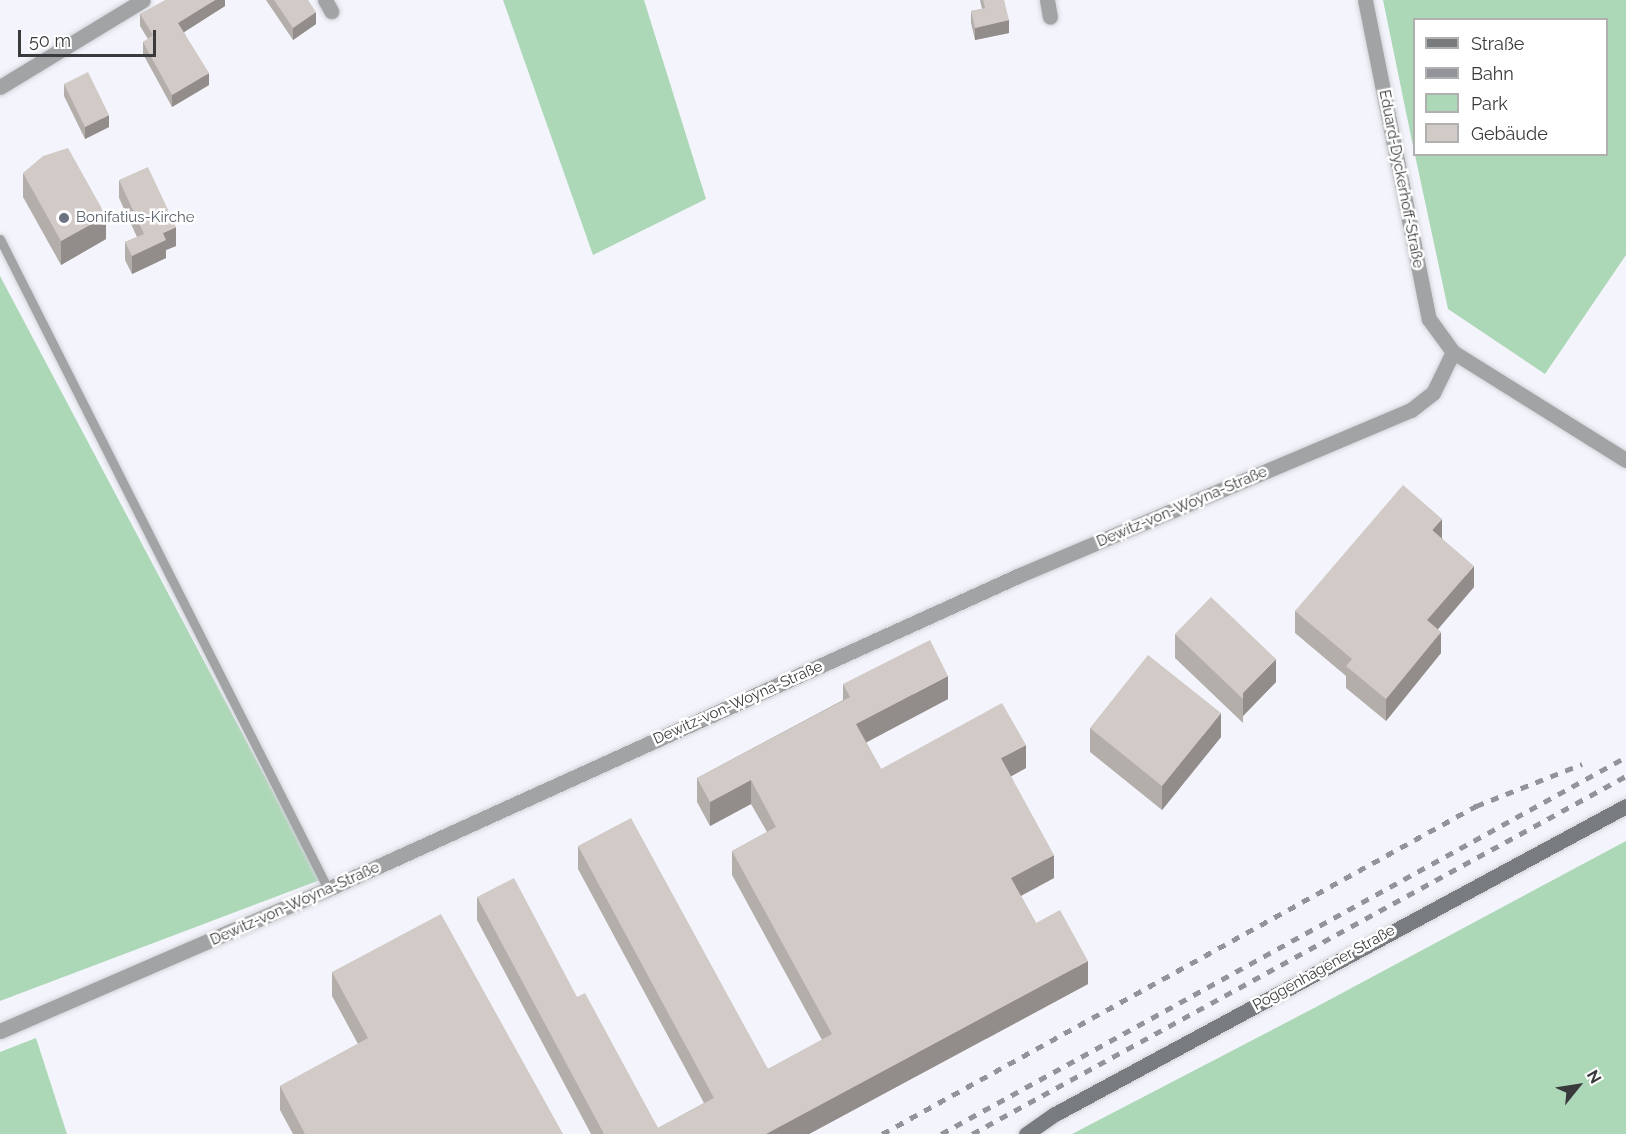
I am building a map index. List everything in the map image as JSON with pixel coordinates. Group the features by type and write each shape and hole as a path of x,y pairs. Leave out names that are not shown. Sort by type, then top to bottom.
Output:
{"street":[{"path":"0,87 143,0"},
{"path":"1047,0 1050,17"},
{"name":"Eduard-Dyckerhoff-Straße","path":"1365,0 1429,319 1453,352"},
{"path":"1453,352 1626,460"},
{"name":"Dewitz-von-Woyna-Straße","path":"0,1031 328,889 1009,580 1411,410 1433,393 1453,352"},
{"name":"Poggenhagener Straße","path":"1026,1134 1055,1114 1626,806"}],"lane":[{"path":"0,239 328,889"}],"green space":[{"path":"503,0 644,0 706,199 593,255"},
{"path":"1383,0 1626,0 1626,255 1545,374 1448,309 1415,156 1608,156 1608,18 1413,18 1413,146"},
{"path":"0,276 320,880 0,1001"},
{"path":"1626,841 1626,1134 1072,1134 1316,1007"},
{"path":"36,1038 67,1134 0,1134 0,1052"}],"building":[{"path":"165,0 215,0 178,23 209,73 172,95 143,42 153,35 140,14"},
{"path":"274,0 308,0 316,12 293,28"},
{"path":"983,0 1004,0 1009,20 975,28 971,11 985,8"},
{"path":"88,72 109,115 85,127 64,84"},
{"path":"68,148 106,216 61,241 23,173 43,156"},
{"path":"148,167 176,227 163,233 166,240 132,256 125,242 144,234 119,180"},
{"path":"1403,485 1442,519 1432,530 1474,566 1427,620 1441,632 1386,699 1346,666 1352,659 1295,611"},
{"path":"1211,597 1276,659 1243,693 1243,699 1175,634"},
{"path":"930,640 948,676 856,724 881,769 1002,703 1026,745 1001,758 1054,855 1011,878 1036,923 1060,910 1088,961 766,1134 604,1134 477,897 514,878 577,997 585,993 658,1128 714,1098 578,846 631,818 768,1069 832,1034 732,851 776,827 751,780 710,802 697,778 850,697 843,684"},
{"path":"1148,655 1221,713 1162,786 1090,728"},
{"path":"441,914 563,1134 305,1134 280,1086 368,1038 332,972"}],"railway":[{"path":"941,1134 1626,757"},
{"path":"882,1134 1476,806 1582,764"},
{"path":"972,1134 1626,776"}],"place":[{"name":"Bonifatius-Kirche","path":"64,218"}]}
